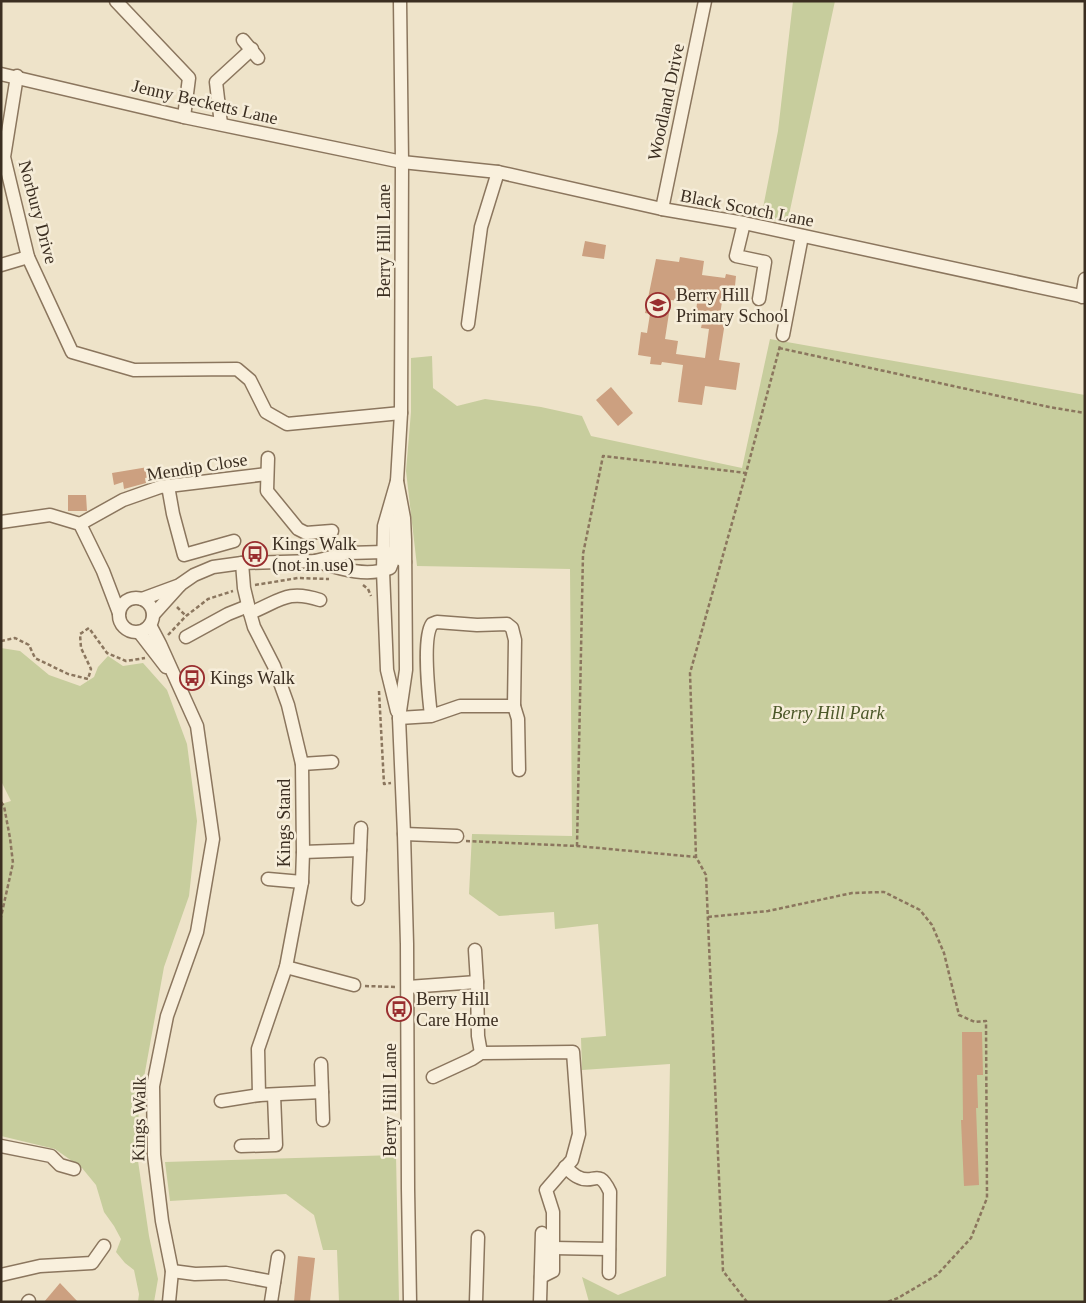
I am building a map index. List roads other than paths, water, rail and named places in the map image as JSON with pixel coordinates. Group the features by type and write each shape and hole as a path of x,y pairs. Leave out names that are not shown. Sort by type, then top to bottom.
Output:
{"street":[{"path":"116,1 189,78 184,116"},
{"name":"Berry Hill Lane","path":"400,1 402,162 401,413 394,556 406,670 399,718 408,987 410,1302"},
{"name":"Woodland Drive","path":"662,209 705,1"},
{"path":"221,124 216,82 251,49"},
{"name":"Jenny Becketts Lane","path":"1,74 17,76 184,116 402,162"},
{"name":"Norbury Drive","path":"17,76 4,157 28,257 72,352 134,370 237,369 250,380 266,412 287,424 401,413"},
{"name":"Black Scotch Lane","path":"402,162 498,172 662,209 802,236 1083,297"},
{"path":"468,324 481,227 498,172"},
{"path":"744,224 736,256 765,262 758,299"},
{"path":"783,335 802,236"},
{"path":"1,265 28,257"},
{"path":"1083,297 1085,279"},
{"name":"Mendip Close","path":"268,458 267,491 298,529 306,533 332,532"},
{"name":"Mendip Close","path":"80,524 123,500 168,486 267,474"},
{"path":"168,486 184,555 234,541"},
{"path":"1,522 50,515 80,524 103,571 119,613 121,624 127,630 147,624 181,584 194,575 214,567 242,563 315,561 348,552 394,556"},
{"name":"Berry Hill Lane","path":"394,556 383,571 387,670 399,718"},
{"path":"315,561 348,571 383,571"},
{"name":"Kings Stand","path":"242,563 249,609 254,627 274,666 288,705 302,764 302,882 286,966 258,1049 259,1096"},
{"path":"103,571 136,599 149,604 147,624"},
{"path":"119,613 124,602 181,584"},
{"path":"186,637 228,614 285,597 304,595 320,600"},
{"path":"431,716 427,635 432,624 437,622 477,625 506,624 512,628 515,640 514,706 518,719 519,770"},
{"name":"Kings Walk","path":"147,624 152,651 176,678"},
{"name":"Kings Walk","path":"147,624 160,644 197,726 213,839 197,932 167,1016 153,1086 154,1155 162,1221 172,1271 169,1302"},
{"path":"399,718 431,716 460,706 514,706"},
{"name":"Kings Stand","path":"302,764 332,762"},
{"path":"358,899 361,828"},
{"path":"404,834 461,839"},
{"path":"303,852 360,850"},
{"name":"Kings Stand","path":"268,879 302,882"},
{"path":"475,950 478,1036 481,1053"},
{"path":"286,966 354,985"},
{"path":"408,987 477,982"},
{"path":"433,1077 472,1060 481,1053 573,1052 579,1134 572,1160 546,1190 553,1212 553,1271 541,1277"},
{"path":"321,1064 323,1120"},
{"path":"221,1101 259,1096 322,1092"},
{"path":"241,1146 276,1145 274,1095"},
{"path":"1,1146 51,1156 60,1165 74,1169"},
{"path":"49,1173 60,1165"},
{"path":"566,1167 578,1177 587,1179 598,1178 605,1181 610,1192 609,1273"},
{"path":"540,1302 542,1233"},
{"path":"476,1302 478,1236"},
{"path":"95,1275 92,1263 104,1246"},
{"path":"553,1248 610,1248"},
{"path":"271,1302 278,1257"},
{"path":"1,1275 40,1266 92,1263"},
{"path":"172,1271 195,1274 226,1273 274,1282"}],"place":[{"name":"Berry Hill Primary School","path":"658,305"},
{"name":"Kings Walk (not in use)","path":"255,554"},
{"name":"Kings Walk","path":"192,678"},
{"name":"Berry Hill Care Home","path":"399,1009"}],"park label":[{"name":"Berry Hill Park","path":"828,713"}]}
